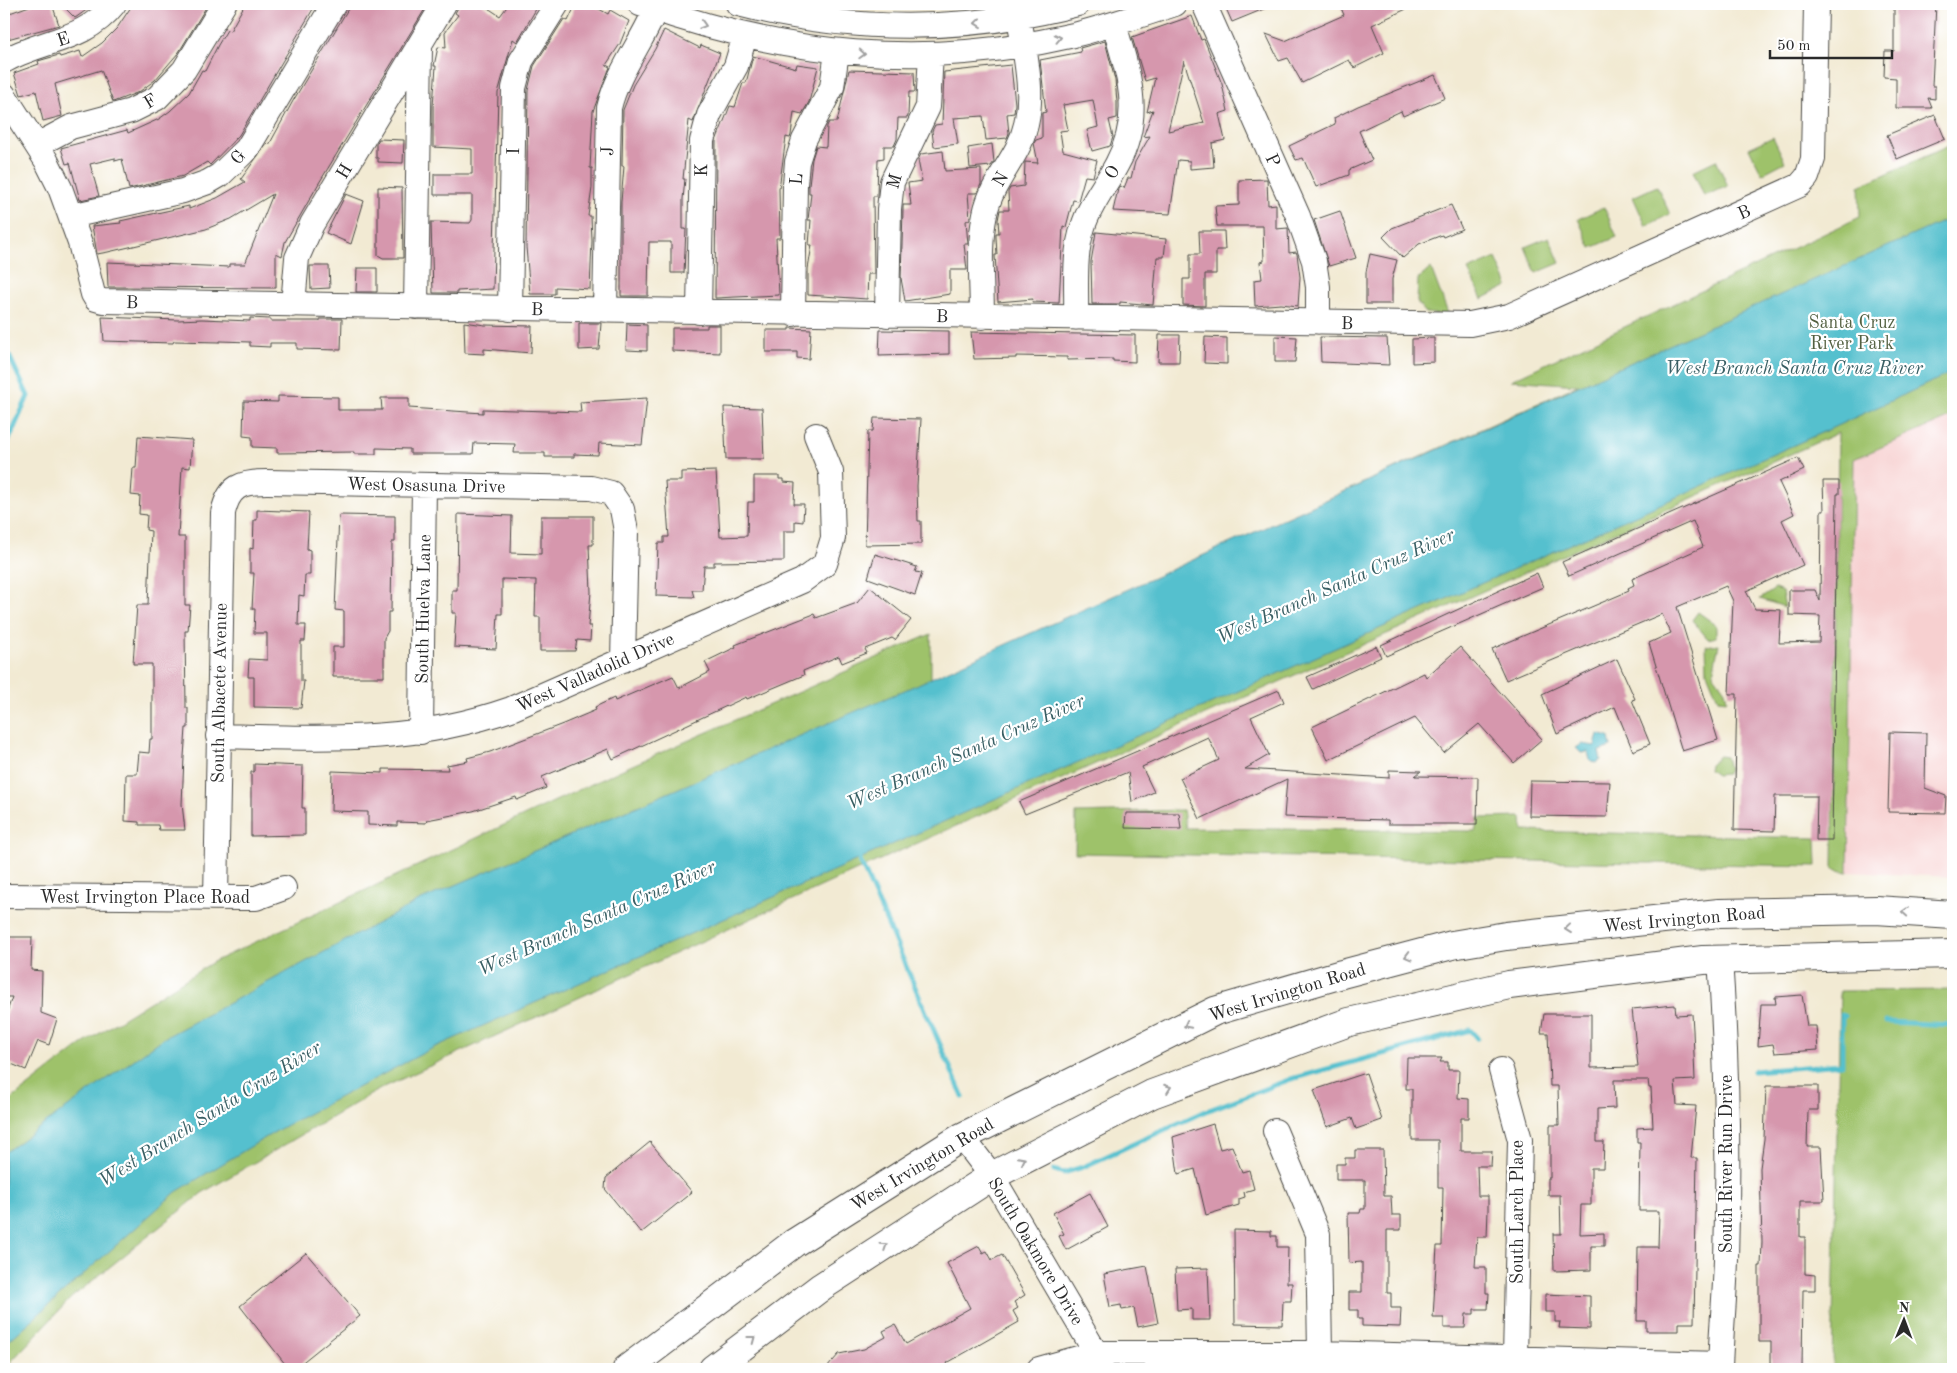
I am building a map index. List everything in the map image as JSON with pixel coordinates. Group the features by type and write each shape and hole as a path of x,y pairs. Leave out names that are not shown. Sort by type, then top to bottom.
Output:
{"main road":[{"name":"West Irvington Road","path":"627,1369 794,1243 962,1137 1215,1011 1342,974 1452,945 1506,936 1718,913 1876,910 1953,915"},
{"path":"713,1369 821,1287 992,1176 1152,1094 1349,1022 1509,985 1720,959 1953,954"}],"street":[{"name":"E","path":"4,61 25,50 80,33 101,19 114,4"},
{"name":"F","path":"37,145 71,127 132,111 156,98 184,70 224,4"},
{"name":"G","path":"71,216 183,191 208,182 220,175 247,149 334,4"},
{"name":"H","path":"293,305 295,269 306,236 444,4"},
{"name":"I","path":"510,309 514,88 521,61 557,4"},
{"path":"738,4 833,22 894,26 956,25 1017,10 1078,4"},
{"path":"651,6 750,38 837,52 931,54 1024,44 1114,24 1176,4"},
{"name":"P","path":"1204,4 1298,216 1314,261 1318,287 1318,322"},
{"name":"B","path":"4,95 54,174 71,216 83,254 90,287 96,299 109,302 1470,324 1497,320 1800,185 1808,177 1813,159 1816,4"},
{"name":"J","path":"605,310 609,108 616,83 639,45 651,6"},
{"name":"K","path":"699,312 702,141 709,115 750,38 770,9"},
{"name":"N","path":"982,317 982,240 985,213 995,188 1022,139 1029,111 1029,80 1017,10"},
{"name":"O","path":"1076,318 1077,258 1083,226 1124,152 1133,116 1129,78 1114,24"},
{"name":"H","path":"416,307 420,45"},
{"name":"L","path":"792,314 797,162 808,130 832,88 837,52"},
{"name":"M","path":"887,315 889,209 892,182 928,107 931,54"},
{"name":"West Valladolid Drive","path":"218,736 347,738 421,732 466,724 511,709 831,567 834,487 828,458 816,435"},
{"name":"West Osasuna Drive","path":"227,485 241,485 254,482 591,488 619,493 626,531 623,660"},
{"name":"South Albacete Avenue","path":"216,898 223,513 227,485"},
{"name":"South Huelva Lane","path":"421,732 424,485"},
{"name":"West Irvington Place Road","path":"4,896 256,898 284,888"},
{"name":"South River Run Drive","path":"1720,959 1726,1039 1728,1144 1726,1260 1720,1366"},
{"name":"South Larch Place","path":"1501,1070 1520,1140 1515,1357"},
{"path":"1275,1131 1318,1234 1320,1353"},
{"name":"South Oakmore Drive","path":"962,1137 992,1176 1099,1361"},
{"path":"1039,1369 1099,1361 1320,1353 1515,1357 1720,1366"}],"shaded area":[{"path":"1953,416 1953,877 1848,872 1854,458"}],"green space":[{"path":"1773,137 1785,162 1762,174 1749,148"},
{"name":"West Branch Santa Cruz River","path":"1953,144 1953,416 1854,459 1848,872 1833,869 1838,433 855,871 382,1088 202,1193 71,1298 4,1369 4,1105 81,1045 213,962 621,770 931,634 931,680 1578,385 1511,380 1860,217 1859,186"},
{"path":"1716,160 1728,186 1704,196 1693,171"},
{"path":"1657,186 1670,214 1646,226 1633,197"},
{"path":"1604,207 1617,237 1591,248 1578,219"},
{"path":"1549,237 1560,263 1536,273 1525,247"},
{"path":"1496,258 1508,286 1482,299 1468,270"},
{"path":"1431,268 1449,316 1426,313 1417,302 1418,279"},
{"path":"1775,589 1782,592 1785,607 1760,599"},
{"path":"1698,612 1716,625 1716,637 1708,639 1692,620"},
{"path":"1719,644 1713,673 1725,690 1727,700 1718,699 1707,672 1706,646"},
{"path":"1719,756 1726,757 1729,769 1727,774 1716,775 1709,770 1710,764"},
{"path":"1183,810 1186,828 1475,831 1478,818 1522,817 1523,831 1816,838 1817,866 1075,853 1076,813"},
{"path":"1953,990 1953,1369 1832,1369 1840,991"}],"water":[{"name":"West Branch Santa Cruz River","path":"1953,217 1953,372 1830,429 433,1048 283,1127 176,1192 4,1345 4,1153 164,1038 419,901 907,689"},
{"path":"1598,734 1609,737 1611,747 1599,751 1601,760 1596,763 1590,760 1588,752 1581,753 1576,748 1582,744 1595,746"}],"building":[{"path":"35,4 52,4 59,25 4,40 4,15"},
{"path":"61,4 95,4 75,18"},
{"path":"133,4 208,4 179,52 155,80 139,92 113,102 101,70 55,84 62,116 43,121 36,91 21,95 14,73 39,64 38,61 59,55 60,57 80,51 82,57 102,43 117,28"},
{"path":"245,4 316,4 239,135 210,165 207,162 183,176 129,189 122,159 115,161 115,158 90,164 99,196 80,200 70,163 66,164 61,148 127,130 128,133 159,119 170,111 189,93 202,70 205,71 218,45 227,30 230,31"},
{"path":"351,4 380,4 393,11 398,4 428,4 319,183 285,242 282,256 276,253 276,288 108,287 107,262 229,267 229,264 245,264 273,194 231,219 206,229 97,254 92,226 121,223 120,221 189,206 189,209 217,198 245,182 241,179 267,143 269,145"},
{"path":"460,4 482,4 500,16 509,4 539,4 517,42 513,39 498,93 493,289 457,291 457,293 433,293 431,222 470,223 472,220 472,195 434,195 434,174 472,174 472,149 433,147 433,106 436,66 434,66 438,47 446,48 445,32 458,15 455,13"},
{"path":"576,4 590,4 608,14 610,10 629,21 620,44 606,65 610,67 593,111 590,168 592,168 592,188 588,216 591,216 592,241 590,289 555,287 555,294 530,294 526,247 528,90 534,66 564,19 568,21"},
{"path":"1224,4 1276,4 1232,22"},
{"path":"1353,4 1417,4 1372,25 1384,53 1354,68 1349,60 1302,83 1288,58 1279,61 1266,34 1285,41 1344,15 1341,8"},
{"path":"1894,4 1936,4 1932,86 1935,86 1935,99 1928,98 1932,108 1896,108 1896,78 1884,77 1885,51 1894,51"},
{"path":"1192,16 1201,40 1204,39 1222,84 1228,111 1219,114 1225,140 1212,143 1214,167 1190,169 1190,161 1178,160 1170,214 1113,211 1118,189 1120,186 1124,188 1128,178 1131,178 1135,162 1150,136 1143,137 1153,110 1147,112 1155,78 1145,81 1132,37","holes":["1184,61 1204,123 1168,131"]},
{"path":"664,30 700,48 701,45 720,53 693,122 689,120 683,179 685,179 683,229 686,229 684,273 671,273 671,242 649,242 648,296 621,296 621,202 624,166 622,166 623,110 633,85"},
{"path":"1105,41 1115,80 1117,102 1117,118 1109,120 1113,137 1110,146 1092,151 1087,130 1098,127 1093,100 1063,105 1068,130 1060,131 1063,151 1097,160 1093,177 1085,176 1078,201 1073,200 1066,227 1063,226 1059,303 1032,302 1033,299 998,302 995,255 997,255 996,233 999,233 998,220 1000,210 1009,210 1008,192 1010,188 1024,186 1025,162 1038,163 1034,143 1042,138 1042,113 1046,112 1040,60 1081,52 1080,48"},
{"path":"753,56 796,68 797,64 818,67 809,102 802,114 794,112 791,135 790,138 786,137 779,189 780,238 776,238 779,295 715,298 716,141 730,106 735,107 743,83 746,83"},
{"path":"1011,65 1015,104 1014,113 1007,114 1009,133 1007,138 986,140 983,116 954,118 958,144 934,147 932,131 935,125 942,124 944,72"},
{"path":"849,70 914,72 915,92 909,92 908,116 907,118 898,118 897,139 894,146 884,146 884,158 878,159 877,196 873,196 874,274 868,274 867,299 808,295 808,269 812,245 809,245 811,220 808,220 812,159 816,146 826,147 827,126 829,122 837,122"},
{"path":"1435,75 1445,98 1403,116 1401,111 1359,131 1372,160 1349,170 1349,175 1316,187 1303,158 1296,160 1289,146 1335,124 1334,118 1358,106"},
{"path":"1935,115 1945,139 1897,159 1887,135"},
{"path":"379,139 404,140 403,163 378,162 378,158 376,158 376,144"},
{"path":"992,144 994,162 991,166 970,168 968,148"},
{"path":"943,151 945,171 981,169 981,184 977,193 968,193 970,219 966,221 968,244 964,244 967,270 950,270 950,294 905,301 901,278 903,205 911,205 908,183 922,181 918,160 921,154"},
{"path":"1267,179 1268,205 1276,204 1276,229 1288,228 1289,253 1296,252 1297,254 1300,277 1298,306 1281,304 1255,306 1254,280 1262,279 1260,262 1264,261 1263,226 1217,226 1215,206 1239,205 1239,180"},
{"path":"378,187 402,188 403,258 383,258 378,255"},
{"path":"346,194 364,201 351,244 326,233"},
{"path":"1451,205 1462,229 1419,244 1403,258 1383,237 1392,228"},
{"path":"1340,211 1356,258 1329,266 1314,220"},
{"path":"1199,231 1224,231 1225,250 1216,250 1216,274 1205,274 1205,306 1183,305 1183,279 1190,279 1190,254 1200,254"},
{"path":"1096,232 1166,239 1164,257 1157,257 1153,305 1120,302 1120,304 1092,304 1091,262"},
{"path":"1370,254 1397,260 1392,279 1392,304 1366,304 1366,272"},
{"path":"310,266 329,266 330,288 311,289"},
{"path":"357,268 377,268 377,292 356,292"},
{"path":"102,317 250,321 250,318 270,319 270,321 342,319 341,350 297,349 297,343 270,343 270,347 250,346 250,342 174,341 173,343 104,341"},
{"path":"464,322 485,325 532,326 531,353 484,349 484,354 465,353"},
{"path":"579,323 601,323 599,349 579,350"},
{"path":"627,324 647,325 647,351 626,350"},
{"path":"707,325 720,325 720,353 672,351 672,328 707,328"},
{"path":"789,328 811,329 809,359 797,358 797,352 766,352 766,330 789,330"},
{"path":"880,330 949,331 949,354 879,356"},
{"path":"971,332 1135,335 1135,362 1113,361 1113,359 1067,360 1067,357 1016,356 1016,358 974,359"},
{"path":"1159,335 1180,335 1179,362 1158,362"},
{"path":"1275,336 1297,337 1295,362 1275,362"},
{"path":"1205,337 1227,338 1227,364 1204,363"},
{"path":"1320,337 1387,338 1389,365 1321,362"},
{"path":"1434,338 1434,362 1412,363 1412,339"},
{"path":"278,396 338,397 338,410 382,410 381,398 409,398 409,408 483,413 483,409 581,412 580,402 647,398 642,445 599,443 598,455 574,454 574,457 545,457 545,453 514,453 515,444 474,443 473,454 410,454 410,449 376,448 376,454 354,454 354,452 277,453 277,448 252,447 252,437 243,436 244,401 278,402"},
{"path":"724,407 762,408 764,459 726,459"},
{"path":"874,418 921,419 917,486 918,521 921,521 921,544 865,545 868,431 873,431"},
{"path":"138,436 192,440 190,468 182,467 178,537 185,537 185,605 190,605 188,631 185,631 188,728 186,728 182,804 185,830 159,830 158,825 139,825 139,822 125,821 126,774 137,774 139,752 149,753 150,739 152,739 152,664 133,664 137,605 148,605 151,531 146,530 147,515 139,514 140,496 131,495 133,468 136,468"},
{"path":"1798,458 1804,470 1779,482 1794,514 1782,520 1803,565 1746,591 1755,609 1781,610 1779,643 1819,642 1820,616 1789,615 1789,590 1815,590 1820,601 1821,511 1824,511 1823,481 1839,481 1839,494 1837,494 1832,840 1816,840 1817,796 1775,796 1774,831 1734,830 1737,694 1729,694 1733,601 1726,586 1677,607 1718,740 1682,751 1649,643 1671,633 1662,614 1506,680 1492,649 1629,591 1628,588 1634,585 1632,579 1703,547 1693,521 1569,576 1562,562"},
{"path":"716,471 720,537 747,536 748,502 754,502 754,476 779,476 779,479 784,479 784,482 795,483 794,504 804,504 803,522 795,521 795,531 784,531 784,561 714,562 714,566 704,566 702,590 692,590 694,597 656,596 658,543 664,543 664,537 669,537 665,481 681,481 681,472"},
{"path":"257,510 309,512 307,549 310,550 310,575 305,575 304,596 299,595 298,625 306,625 305,641 301,641 301,681 304,681 301,708 254,707 254,677 248,677 249,659 267,660 267,633 254,633 255,609 252,609 254,573 250,573 250,548 253,549 254,520 257,520"},
{"path":"458,514 512,516 511,553 541,554 541,516 593,516 593,545 589,545 591,592 588,626 591,626 590,641 577,640 575,651 540,651 540,617 535,617 536,580 502,579 502,614 498,614 496,649 454,647 456,613 452,613 452,590 457,590"},
{"path":"339,515 395,516 395,542 392,542 391,612 388,612 388,631 384,638 384,677 333,677 333,647 344,647 344,611 335,610"},
{"path":"875,554 917,567 915,572 922,573 915,595 868,578"},
{"path":"1537,573 1543,587 1386,656 1381,645"},
{"path":"870,587 911,620 895,640 892,638 865,649 867,653 842,663 839,656 803,671 804,675 747,699 746,697 613,759 608,749 542,777 546,788 517,800 516,797 473,811 427,820 426,823 397,822 397,826 368,825 368,812 331,811 332,771 383,773 383,769 448,770 447,765 468,761 467,758 490,752 563,724 596,710 595,707 614,698 615,701 673,676 679,688 710,672 705,662 736,647 735,645 814,614 816,618 857,603"},
{"path":"1376,646 1381,657 1313,689 1307,677"},
{"path":"1460,647 1542,739 1514,763 1479,724 1444,753 1415,718 1328,760 1312,727 1424,673 1426,677"},
{"path":"1617,659 1635,699 1632,700 1650,744 1633,751 1615,707 1557,734 1542,694"},
{"path":"1279,690 1284,702 1251,717 1269,755 1245,769 1389,778 1389,770 1421,771 1415,776 1478,777 1477,824 1388,824 1388,820 1284,817 1287,779 1200,819 1180,778 1219,760 1208,737 1142,767 1154,792 1132,802 1128,772 1025,814 1019,802"},
{"path":"1890,732 1926,733 1925,788 1946,796 1945,813 1888,812"},
{"path":"254,764 303,766 302,808 305,808 305,835 251,836 251,772 254,772"},
{"path":"1530,781 1610,782 1607,817 1529,816"},
{"path":"1126,813 1179,813 1181,829 1125,828"},
{"path":"4,937 32,937 31,970 42,971 41,1013 57,1019 49,1045 38,1041 26,1070 4,1061 4,1021 12,997 5,997 4,993"},
{"path":"1802,995 1807,1026 1816,1026 1818,1050 1775,1053 1773,1044 1758,1046 1761,1004 1776,1004 1775,997"},
{"path":"1675,1005 1676,1015 1692,1014 1693,1030 1695,1080 1675,1081 1677,1105 1696,1106 1691,1158 1697,1158 1694,1323 1679,1323 1679,1331 1646,1331 1646,1321 1637,1321 1638,1247 1658,1247 1659,1211 1639,1211 1640,1142 1637,1142 1637,1128 1653,1127 1651,1088 1649,1088 1648,1080 1614,1080 1615,1108 1597,1109 1597,1142 1604,1142 1603,1168 1591,1168 1591,1205 1581,1205 1580,1234 1604,1233 1604,1246 1591,1246 1591,1270 1554,1271 1553,1234 1561,1234 1560,1195 1548,1195 1548,1178 1550,1178 1550,1125 1559,1125 1558,1086 1550,1086 1548,1033 1541,1033 1544,1014 1591,1014 1591,1068 1638,1067 1632,1009"},
{"path":"1407,1058 1442,1058 1440,1062 1448,1062 1448,1070 1459,1070 1458,1098 1469,1099 1469,1118 1461,1118 1461,1151 1492,1151 1491,1166 1477,1166 1478,1196 1488,1196 1488,1210 1487,1237 1477,1237 1475,1267 1486,1267 1486,1293 1489,1293 1488,1309 1474,1309 1474,1314 1466,1314 1465,1328 1444,1328 1444,1318 1433,1318 1437,1246 1442,1246 1443,1187 1438,1187 1438,1140 1412,1140 1412,1089 1406,1089"},
{"path":"1366,1073 1382,1120 1356,1129 1352,1118 1327,1127 1314,1090"},
{"path":"1766,1086 1818,1086 1818,1110 1808,1110 1807,1147 1821,1147 1824,1201 1800,1201 1800,1237 1805,1237 1805,1274 1815,1275 1815,1290 1803,1290 1802,1369 1771,1369 1771,1342 1759,1342 1759,1266 1761,1266 1762,1242 1760,1168 1764,1139"},
{"path":"1213,1124 1220,1149 1232,1146 1242,1172 1249,1170 1254,1189 1244,1192 1245,1197 1239,1199 1239,1205 1206,1215 1195,1169 1178,1174 1173,1137"},
{"path":"650,1142 692,1192 641,1233 605,1189 606,1178"},
{"path":"1355,1150 1383,1150 1384,1196 1391,1196 1392,1215 1401,1215 1401,1230 1387,1230 1387,1293 1391,1293 1391,1308 1401,1308 1400,1327 1362,1326 1362,1319 1358,1319 1358,1310 1349,1310 1349,1292 1362,1292 1362,1262 1349,1263 1348,1213 1360,1213 1361,1209 1365,1209 1365,1180 1336,1180 1336,1164 1345,1164 1345,1158 1355,1158"},
{"path":"1090,1193 1108,1227 1066,1250 1059,1236 1064,1234 1053,1213"},
{"path":"1234,1230 1271,1231 1271,1236 1277,1236 1277,1247 1288,1247 1287,1283 1292,1283 1291,1301 1283,1301 1282,1325 1235,1324"},
{"path":"979,1246 983,1253 987,1251 992,1260 1002,1255 1025,1295 1014,1302 1018,1308 1013,1311 1019,1322 947,1363 948,1365 941,1369 826,1369 839,1354 864,1349 886,1337 883,1331 895,1325 906,1344 970,1308 947,1263"},
{"path":"306,1253 360,1316 294,1369 289,1369 240,1306"},
{"path":"1147,1266 1158,1323 1138,1327 1134,1308 1122,1310 1121,1305 1110,1307 1104,1274"},
{"path":"1208,1268 1210,1320 1192,1320 1192,1309 1177,1310 1175,1269"},
{"path":"1545,1294 1590,1296 1590,1329 1559,1328 1560,1322 1555,1322 1555,1312 1545,1312"}],"waterway":[{"path":"4,345 28,396 4,451"},
{"path":"857,854 963,1097"},
{"path":"1753,1071 1842,1064 1842,1015 1845,1016"},
{"path":"1886,1022 1953,1025"},
{"path":"1054,1170 1063,1173 1083,1167 1201,1113 1291,1079 1470,1030 1477,1038"}],"park label":[{"name":"Santa Cruz River Park","path":"1852,332"}]}
